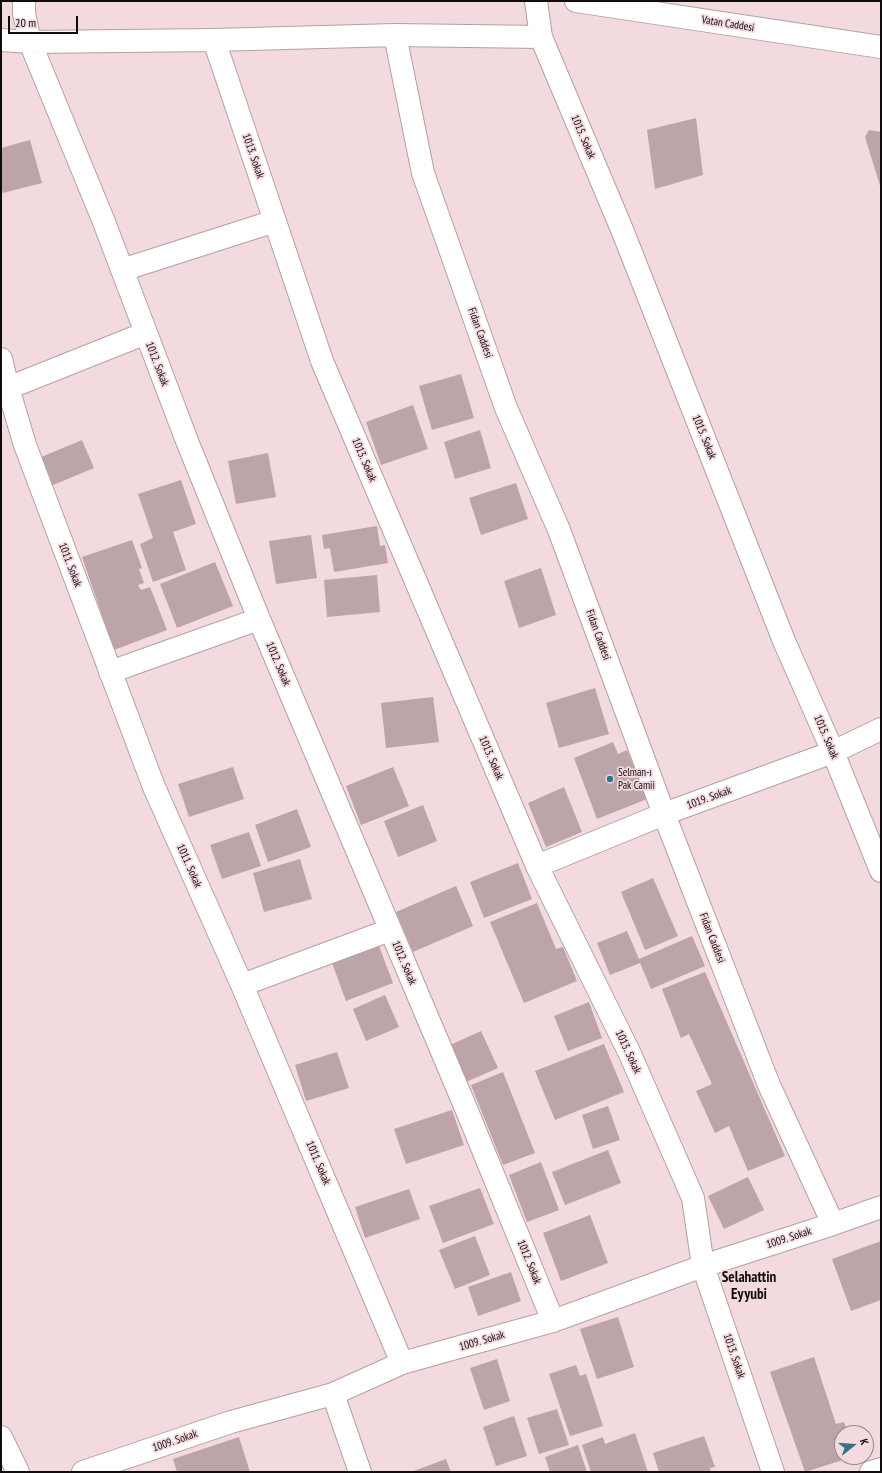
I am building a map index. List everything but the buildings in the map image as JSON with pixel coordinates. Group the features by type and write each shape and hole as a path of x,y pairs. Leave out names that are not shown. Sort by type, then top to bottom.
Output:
{"main road":[{"name":"1012. Sokak","path":"24,1 24,13 30,42 104,222 186,441 259,619 465,1106 552,1321"},
{"name":"1015. Sokak","path":"536,1 541,37 622,232 784,641 833,752 881,871"},
{"name":"Vatan Caddesi","path":"576,1 881,47"},
{"path":"1,40 30,42 214,40 395,35 541,37"},
{"name":"Fidan Caddesi","path":"395,35 423,174 506,408 559,530 664,814 769,1085 833,1224"},
{"name":"1013. Sokak","path":"214,40 322,362 537,866 630,1054 694,1198 703,1266 774,1472"},
{"path":"122,270 275,221"},
{"path":"8,388 146,334"},
{"name":"1011. Sokak","path":"1,359 25,445 154,787 242,985 402,1363"},
{"path":"110,672 259,619"},
{"name":"1019. Sokak","path":"537,866 664,814 833,752 881,729"},
{"path":"242,985 390,930"},
{"name":"1009. Sokak","path":"83,1472 231,1422 333,1394 402,1363 552,1321 703,1266 881,1207"},
{"path":"333,1394 360,1472"},
{"path":"1,1437 18,1472"},
{"path":"872,1472 881,1469"}],"place":[{"name":"Selman-ı Pak Camii","path":"610,779"}],"district":[{"name":"Selahattin Eyyubi","path":"749,1286"}]}
